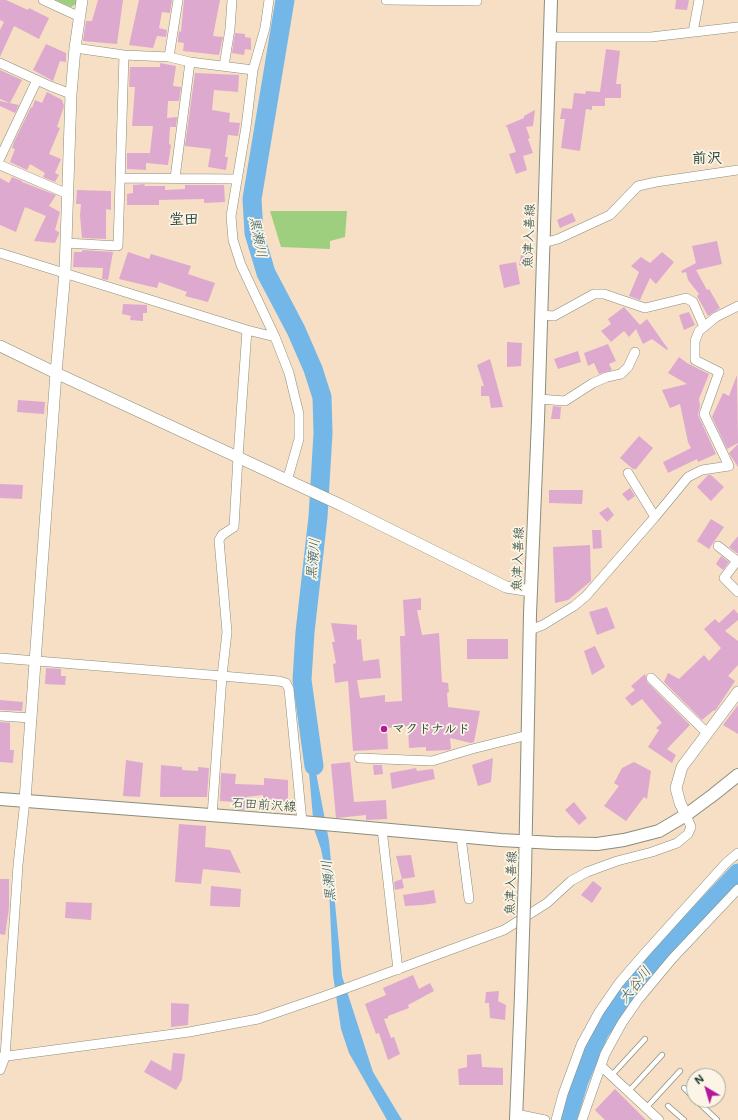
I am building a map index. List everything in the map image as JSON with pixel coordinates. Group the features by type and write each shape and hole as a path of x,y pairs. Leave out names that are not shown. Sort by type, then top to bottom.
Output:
{"main road":[{"name":"魚津入善線","path":"516,1117 526,841 531,591 539,399 551,0"},
{"name":"石田前沢線","path":"0,799 302,822 461,837 597,844 624,840 659,831 686,815 738,775"}],"street":[{"path":"43,0 80,17"},
{"path":"0,1070 3,1057 36,661 56,373 65,272 75,48 82,0"},
{"path":"169,57 178,0"},
{"path":"224,66 230,29 232,0"},
{"path":"269,0 265,28 253,70 246,128 236,179 231,216 232,240 241,265 274,337 288,372 299,414 298,439 287,481"},
{"path":"386,0 477,0"},
{"path":"693,32 699,0"},
{"path":"550,37 651,37 738,27"},
{"path":"75,48 124,55 169,57 190,62 253,70"},
{"path":"66,243 118,246 124,55"},
{"path":"175,178 190,62"},
{"path":"0,63 50,86 72,94"},
{"path":"0,158 2,148 37,80"},
{"path":"0,165 68,194"},
{"path":"543,242 558,239 610,215 638,186 738,170"},
{"path":"121,178 236,179"},
{"path":"0,253 65,272 247,330 274,337"},
{"path":"541,315 554,316 594,294 604,294 645,308 686,298 693,302 704,327"},
{"path":"530,630 542,625 574,606 586,596 688,477 702,470 733,465 704,414 719,372 695,360 696,341 699,331 716,317 738,306"},
{"path":"212,816 222,676 227,632 219,540 222,535 234,527 247,330"},
{"path":"0,346 238,457 506,586 531,591"},
{"path":"539,399 565,401 593,383 621,374 628,367 635,352"},
{"path":"628,473 655,517"},
{"path":"718,546 737,561 724,578 738,592"},
{"path":"0,658 279,680 286,683 288,689 302,822"},
{"path":"651,678 707,733"},
{"path":"3,1057 189,1032 258,1019 398,970 504,930 546,904 571,881 587,872 616,861 652,852 676,843 688,834 691,826 680,803 676,788 682,768 738,692"},
{"path":"0,716 31,718"},
{"path":"358,758 432,761 528,735"},
{"path":"382,829 398,970"},
{"path":"461,837 469,899"},
{"path":"556,1120 563,1094 581,1045 599,1012 619,983 644,954 726,863 738,853"},
{"path":"582,1120 605,1054 638,1000 672,959 738,889"},
{"path":"601,1066 659,1120"},
{"path":"516,1117 546,1120"}],"lane":[{"path":"611,1076 645,1039"},
{"path":"628,1092 662,1055"},
{"path":"646,1108 680,1071"},
{"path":"668,1106 684,1120"},
{"path":"704,1108 717,1120"}],"green space":[{"path":"55,0 77,0 76,4 71,7"},
{"path":"270,211 347,211 345,237 330,241 330,249 281,247"}],"water":[{"path":"303,704 329,841 342,976 373,1072 402,1120 387,1120 349,1053 341,1029 333,975 329,888 321,849 314,829"}],"building":[{"path":"0,0 6,0 28,10 29,8 49,18 39,39 14,26 0,57 0,30 4,22 0,20"},
{"path":"98,0 123,0 117,44 83,41 86,21 92,21"},
{"path":"139,0 172,0 170,13 162,12 159,28 167,30 166,37 157,36 153,48 129,45"},
{"path":"184,0 220,0 213,36 223,37 219,55 183,51 184,43 178,42 178,39 179,31 181,32"},
{"path":"676,0 689,0 687,10 675,9"},
{"path":"235,33 245,34 245,37 251,38 251,50 245,49 244,55 232,53"},
{"path":"46,44 66,53 66,62 60,61 53,81 33,70"},
{"path":"606,49 620,51 616,84 621,84 621,98 605,98 605,106 592,106 592,110 586,109 580,151 561,148 565,119 560,119 562,108 572,109 574,93 585,94 586,91 600,92"},
{"path":"160,63 176,66 173,86 181,87 179,101 168,101 167,118 177,117 176,127 170,127 169,144 171,145 168,165 146,163 146,170 127,169 127,153 150,153 153,126 132,126 135,87 129,87 130,67 160,67"},
{"path":"0,70 22,80 10,103 0,99"},
{"path":"195,73 239,75 238,92 214,90 212,110 230,113 229,122 240,123 238,136 228,135 225,157 228,157 226,170 208,167 211,149 185,146"},
{"path":"47,92 62,100 64,106 57,127 60,128 49,154 61,159 55,173 59,175 55,182 43,177 45,173 30,164 27,170 10,162 15,149 12,148 14,142 31,107 32,108 35,100 42,103"},
{"path":"0,101 19,105 15,113 0,106"},
{"path":"535,110 533,126 526,127 533,153 523,156 527,170 516,174 509,154 516,152 507,127 505,126 524,118 524,116"},
{"path":"12,177 56,195 49,206 60,212 55,230 59,232 59,234 55,243 34,241 46,216 25,207 16,232 0,225 0,178 9,183"},
{"path":"145,184 144,186 165,186 165,190 185,189 185,185 224,185 225,202 204,203 204,199 159,200 159,205 127,205 127,194 133,193 133,185"},
{"path":"77,190 111,191 111,210 106,209 106,239 82,238 80,215 81,204 76,204"},
{"path":"572,213 576,221 560,228 557,220"},
{"path":"717,241 722,264 696,270 707,290 709,289 720,308 708,316 697,296 699,294 688,280 686,272 682,273 681,271 696,263 692,246"},
{"path":"82,250 113,252 108,280 102,279 103,268 73,267 74,252 82,252"},
{"path":"128,252 149,259 151,254 191,266 188,274 215,283 208,302 185,296 187,292 159,282 157,288 119,279"},
{"path":"662,252 674,262 656,284 650,278 640,300 629,296 639,272 631,266 641,257 650,263"},
{"path":"521,255 529,256 528,266 519,265"},
{"path":"516,262 520,284 504,288 499,265"},
{"path":"123,304 147,305 147,313 143,313 143,321 130,320 131,316 122,314"},
{"path":"624,307 640,325 647,319 668,349 667,350 652,339 643,344 636,329 629,337 624,331 611,342 601,331 611,324 608,319"},
{"path":"689,312 695,325 684,330 679,315"},
{"path":"507,342 522,343 521,366 507,367"},
{"path":"608,344 616,361 609,364 612,370 599,374 594,363 588,366 584,353"},
{"path":"578,351 581,362 558,369 554,359"},
{"path":"679,357 687,363 709,374 699,399 700,406 698,415 716,454 698,462 697,459 668,473 663,462 691,448 688,442 680,404 670,408 662,390 687,384 668,373"},
{"path":"490,359 503,407 491,408 489,396 481,396 481,386 484,386 477,365"},
{"path":"737,375 738,443 727,449 712,417 723,393 729,396"},
{"path":"18,400 45,402 44,414 17,412"},
{"path":"553,406 561,407 560,419 551,419"},
{"path":"639,436 653,448 636,469 633,469 620,458"},
{"path":"738,444 738,467 729,453"},
{"path":"708,475 711,475 724,487 711,501 697,487"},
{"path":"0,484 23,485 22,499 0,498"},
{"path":"630,488 635,496 628,501 622,494"},
{"path":"549,490 583,490 582,504 549,503"},
{"path":"608,507 614,515 607,522 599,513"},
{"path":"711,519 724,527 709,549 697,541"},
{"path":"592,530 601,530 602,548 593,549"},
{"path":"738,536 738,554 729,547"},
{"path":"590,545 591,581 568,600 555,603 553,547"},
{"path":"721,556 729,562 723,570 716,564"},
{"path":"421,598 421,610 417,610 422,635 439,633 442,682 448,683 448,707 480,711 474,742 471,743 450,738 451,749 449,750 426,751 426,747 409,748 408,726 387,728 388,749 353,751 348,681 335,683 333,664 336,663 332,642 335,642 331,623 357,625 357,640 361,639 363,661 379,659 381,678 357,680 360,698 385,695 385,702 402,701 400,636 405,636 403,600"},
{"path":"607,607 615,628 597,635 589,612"},
{"path":"734,609 738,614 738,620 725,631 738,641 738,665 728,676 735,681 715,711 714,710 702,720 664,682 668,673 679,679 704,655 709,661 721,648 704,629 715,619 719,623"},
{"path":"467,639 508,639 508,659 467,659"},
{"path":"595,646 605,667 592,675 584,651"},
{"path":"46,668 61,669 61,676 66,676 65,685 45,684"},
{"path":"645,674 647,682 690,725 667,749 676,755 672,763 648,747 659,730 656,728 662,723 642,699 632,706 625,698 635,690 631,686"},
{"path":"0,700 23,702 22,711 0,710"},
{"path":"738,705 738,734 723,725"},
{"path":"0,722 10,723 10,750 14,750 13,763 0,762"},
{"path":"493,758 491,782 478,786 472,765"},
{"path":"126,760 143,763 140,797 123,796"},
{"path":"350,762 354,802 386,800 387,819 366,820 366,815 336,818 331,764"},
{"path":"634,762 651,771 647,799 644,797 626,821 604,806 619,786 614,783 622,768"},
{"path":"161,765 182,767 182,770 198,771 198,767 209,768 207,797 160,797"},
{"path":"373,765 382,765 383,774 374,775"},
{"path":"416,768 417,771 433,769 435,779 392,789 390,773"},
{"path":"221,773 236,774 235,784 264,785 264,778 288,780 288,803 263,801 263,795 246,797 244,810 236,809 236,802 220,801"},
{"path":"574,802 587,818 579,825 565,810"},
{"path":"179,824 206,826 205,847 230,850 241,873 203,869 201,884 175,882"},
{"path":"411,855 415,877 402,879 396,856"},
{"path":"0,879 9,879 9,908 5,935 0,934"},
{"path":"402,879 404,888 395,890 394,882"},
{"path":"593,881 602,888 592,903 581,895"},
{"path":"211,886 241,889 240,907 210,906"},
{"path":"434,890 436,903 405,906 403,895"},
{"path":"66,902 92,903 91,920 65,918"},
{"path":"413,975 419,989 430,983 434,991 408,1005 409,1008 384,1019 391,1038 394,1037 400,1054 388,1060 379,1033 376,1034 365,1004 386,995 383,988"},
{"path":"499,991 498,1001 506,1005 505,1020 490,1018 489,1003 485,1003 486,992"},
{"path":"171,1003 189,1004 188,1025 171,1027"},
{"path":"173,1053 185,1054 182,1080 176,1090 144,1072 151,1060 171,1071"},
{"path":"481,1054 482,1067 503,1068 503,1085 459,1085 458,1069 467,1067 467,1055"},
{"path":"615,1089 646,1120 605,1120 595,1110"}],"waterway":[{"name":"黒瀬川","path":"285,0 252,199 254,233 266,273 296,330 313,369 322,397 323,433 318,517 305,632 302,680 314,766"},
{"name":"大谷川","path":"567,1120 579,1081 599,1033 635,982 738,873"}],"place":[{"name":"マクドナルド","path":"384,729"}],"district":[{"name":"前沢","path":"707,158"},
{"name":"堂田","path":"184,219"}]}
